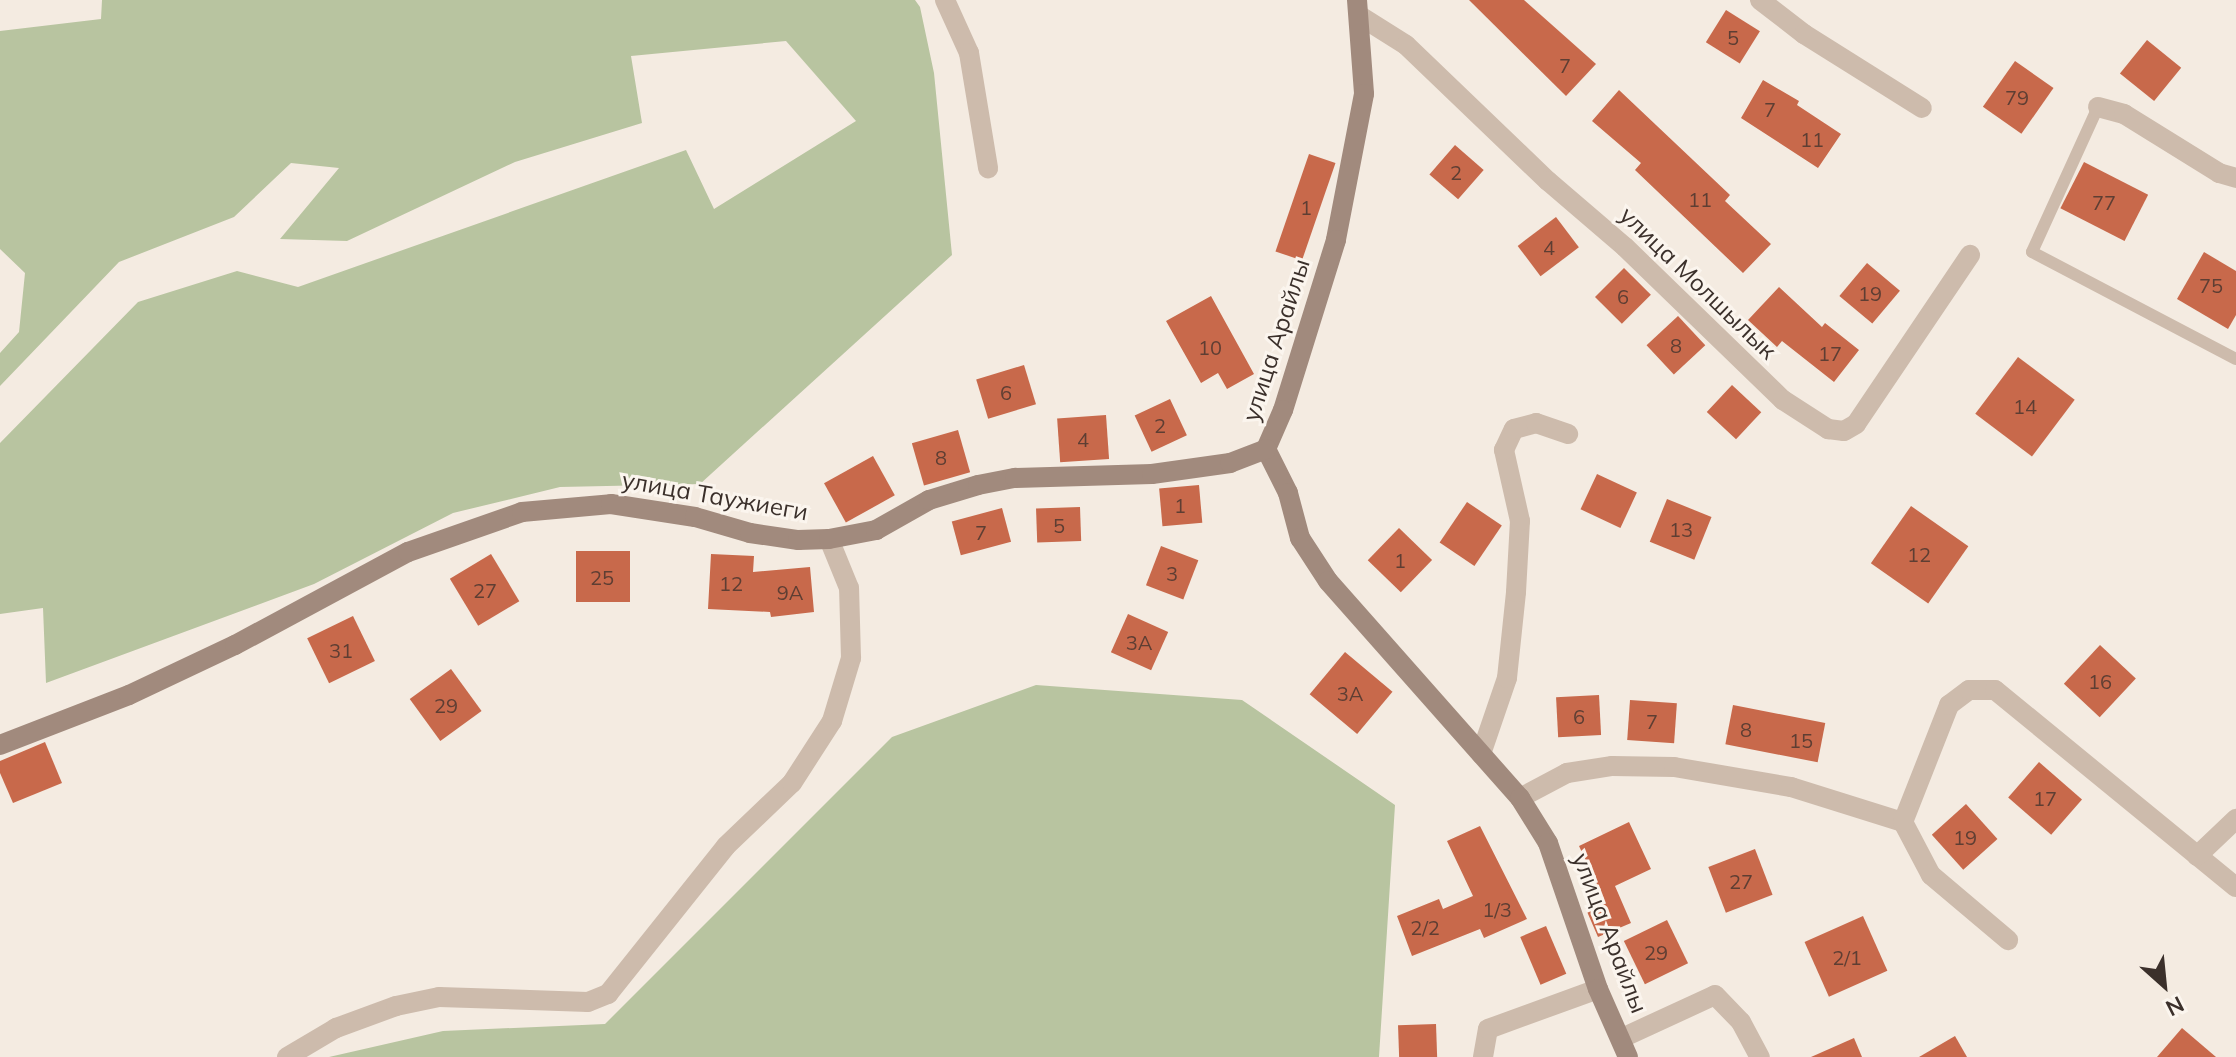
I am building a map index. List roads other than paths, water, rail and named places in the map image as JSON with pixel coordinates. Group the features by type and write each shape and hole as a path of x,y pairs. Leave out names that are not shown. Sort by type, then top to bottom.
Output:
{"street":[{"path":"945,0 969,53 988,168"},
{"path":"1760,0 1804,34 1922,108"},
{"name":"улица Молшылык","path":"1358,8 1406,45 1548,181 1625,247 1783,400 1828,429 1844,431 1856,424 1970,255"},
{"name":"улица Арайлы","path":"1358,8 1364,94 1336,240 1283,410 1266,449 1288,493 1300,538 1328,581 1520,798 1548,843 1598,989 1625,1048"},
{"path":"2098,107 2124,114 2219,173 2236,178"},
{"path":"1481,754 1507,678 1516,592 1520,521 1504,450 1514,429 1536,423 1568,434"},
{"name":"улица Таужиеги","path":"0,745 129,695 260,632 408,552 522,512 611,504 695,517 786,539 829,539 876,530 929,500 978,485 1015,478 1152,474 1230,463 1266,449"},
{"path":"287,1057 336,1028 396,1006 439,997 588,1002 608,994 726,846 792,783 832,721 851,658 849,588 829,539"},
{"path":"1903,822 1949,705 1969,690 1995,690 2236,887"},
{"path":"1520,798 1567,773 1612,766 1674,767 1791,787 1903,822 1931,875 2008,940"},
{"path":"2197,856 2236,819"},
{"path":"1483,1057 1488,1029 1598,989"},
{"path":"1625,1048 1715,995 1741,1022 1760,1057"}],"lane":[{"path":"2098,107 2032,252 2236,359"}]}
